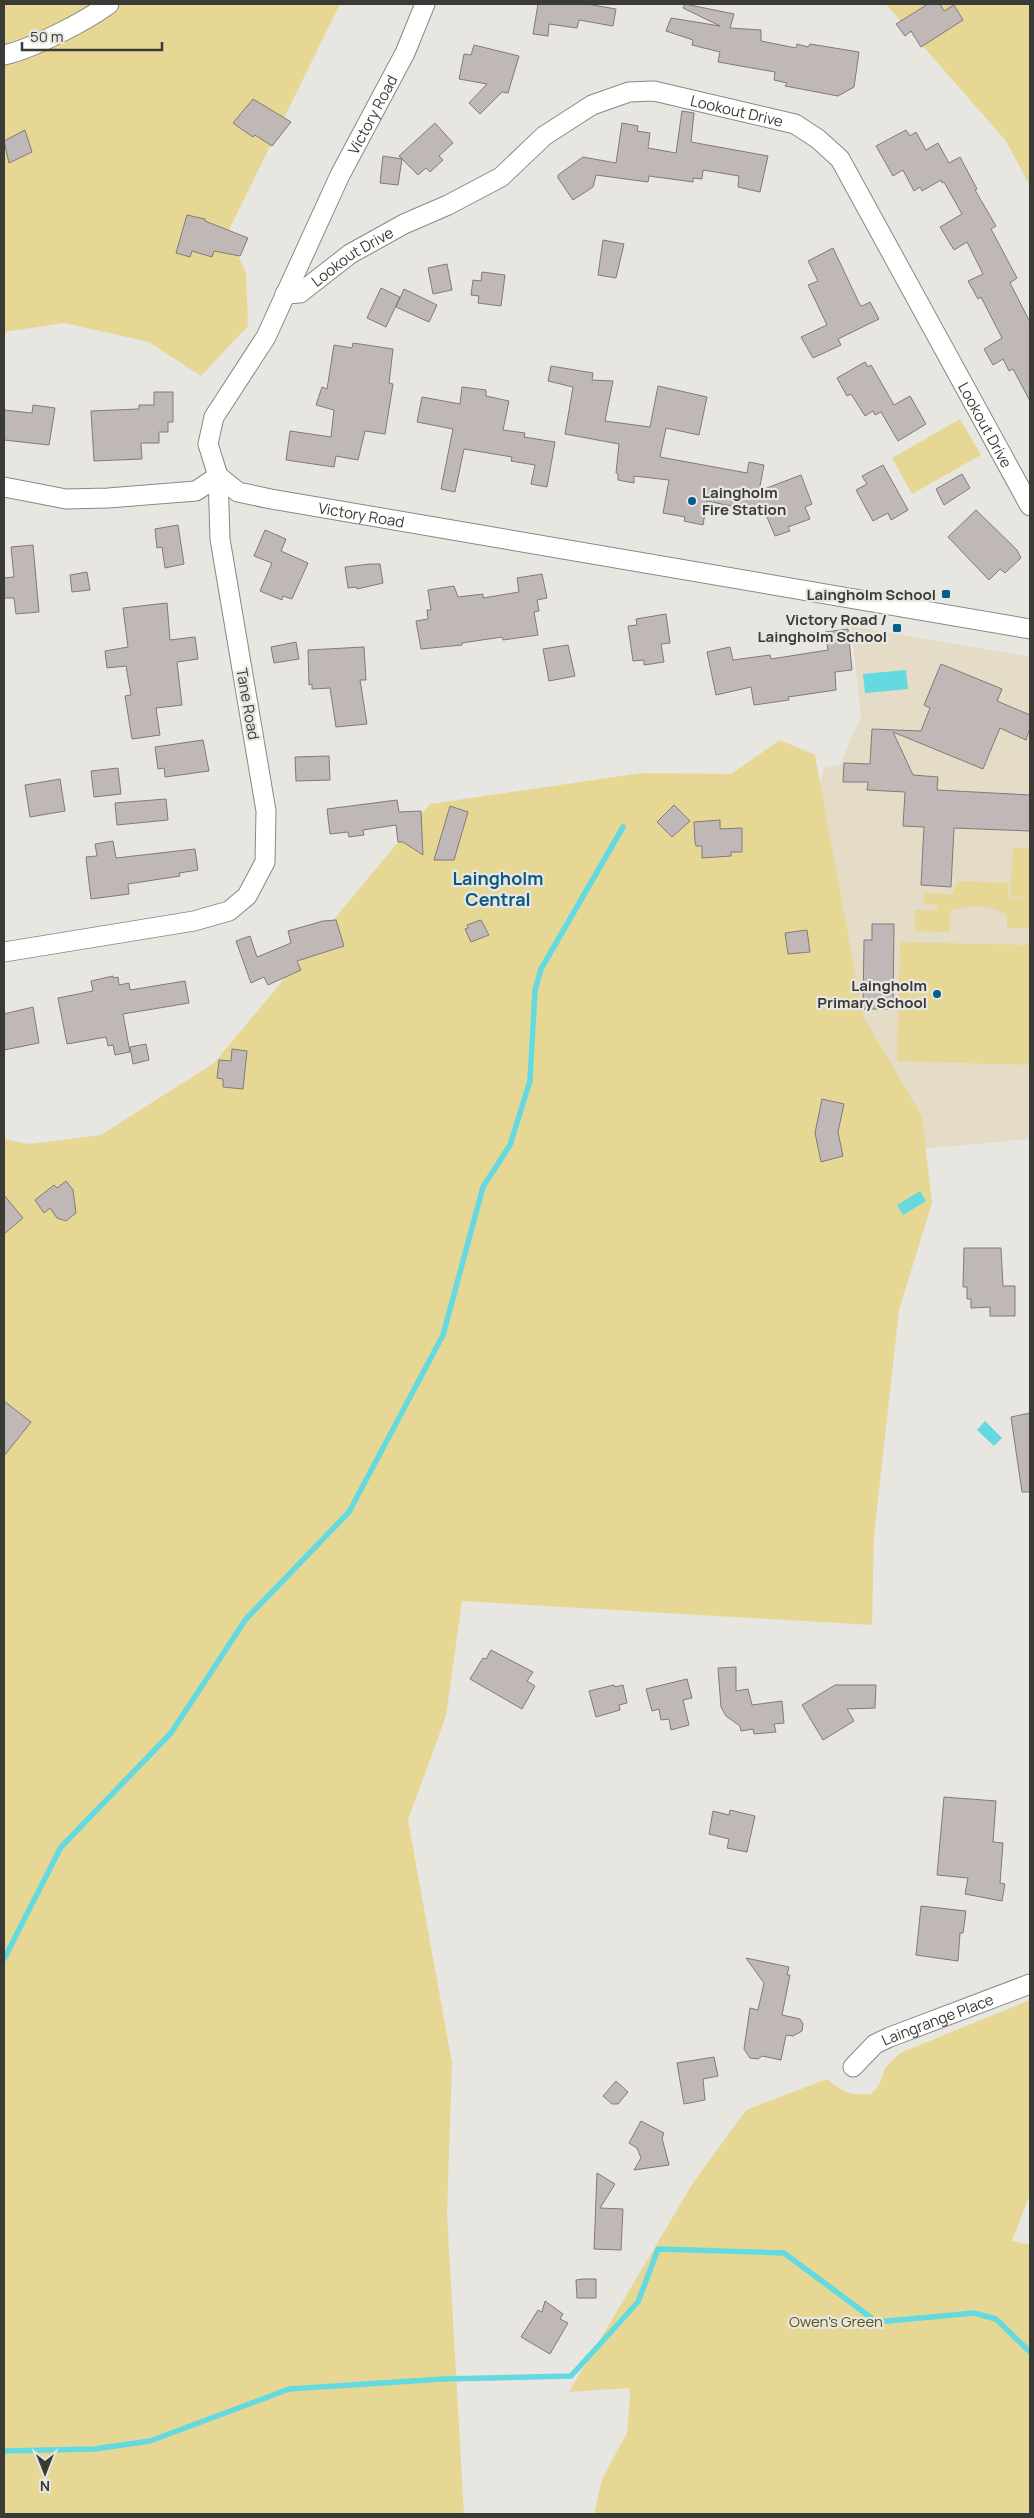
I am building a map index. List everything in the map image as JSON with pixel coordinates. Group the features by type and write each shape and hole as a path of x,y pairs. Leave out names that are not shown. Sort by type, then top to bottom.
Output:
{"street":[{"path":"4,56 55,34 109,4"},
{"name":"Victory Road","path":"425,4 405,52 340,175 266,337 214,417 208,444 218,476 238,492 271,499 1030,630"},
{"name":"Lookout Drive","path":"285,294 300,293 350,254 404,224 448,205 501,177 552,131 592,105 629,92 654,91 795,124 818,139 840,159 1030,506"},
{"path":"4,487 66,499 108,498 196,491 218,476"},
{"name":"Tane Road","path":"4,952 185,922 229,911 247,896 265,862 266,811 220,539 218,476"},
{"name":"Laingrange Place","path":"853,2067 875,2044 1030,1984"}],"shaded area":[{"name":"Laingholm Primary School","path":"851,626 1030,657 1030,1139 865,1154 817,793 824,768 840,765 861,716"}],"green space":[{"path":"4,4 340,4 228,232 246,273 248,326 201,376 149,342 64,323 4,332"},
{"path":"886,4 1030,4 1030,186 1006,141"},
{"path":"960,419 981,455 912,494 892,458"},
{"path":"780,740 815,755 863,1016 922,1116 932,1203 899,1310 874,1535 872,1625 462,1601 446,1716 408,1820 452,2063 447,2214 464,2514 4,2514 4,1139 29,1144 101,1135 214,1063 430,804 642,773 731,774"},
{"path":"1013,847 1030,848 1030,898 1010,897"},
{"path":"958,881 1009,883 1008,898 1030,899 1030,929 1007,928 1007,916 994,909 980,906 950,911 950,932 915,931 915,910 938,910 936,905 923,903 924,892 951,895"},
{"path":"900,942 1030,945 1030,1065 897,1061"},
{"name":"Owen's Green","path":"1030,2000 1030,2194 1012,2241 1030,2245 1030,2514 594,2514 602,2479 627,2433 629,2388 569,2392 693,2183 746,2110 827,2079 847,2092 871,2094 879,2085 885,2068 900,2053"}],"water":[{"path":"906,670 908,689 865,693 863,674"},
{"path":"920,1191 926,1201 903,1215 897,1205"},
{"path":"985,1421 1002,1438 994,1446 977,1430"}],"building":[{"path":"538,4 587,4 616,9 613,26 579,20 577,28 549,24 548,36 533,34"},
{"path":"685,4 734,14 730,28 761,30 761,41 796,48 797,44 808,47 810,44 859,52 854,87 838,96 785,86 787,83 774,80 775,72 718,62 720,52 692,45 693,40 666,31 671,18 720,26 683,8"},
{"path":"928,4 940,4 944,11 954,5 963,20 921,47 911,31 905,36 896,24"},
{"path":"474,45 519,56 508,93 502,92 480,114 469,103 487,84 459,79 464,54 471,55"},
{"path":"253,99 291,122 272,146 255,135 253,137 233,123"},
{"path":"682,111 694,113 691,142 768,156 760,192 738,187 739,176 703,170 702,179 693,178 693,182 649,176 648,182 596,175 593,187 573,200 558,178 558,175 583,157 616,163 622,123 638,126 637,131 650,133 648,148 676,153"},
{"path":"435,123 453,143 439,156 443,160 430,172 426,168 418,175 399,156"},
{"path":"25,130 32,152 9,163 4,141"},
{"path":"906,130 910,136 916,132 926,150 938,143 949,163 960,157 977,189 975,190 996,226 991,229 1017,278 1010,283 1030,322 1030,401 1013,369 1009,371 1003,359 993,365 984,349 1002,338 981,297 978,299 968,281 983,274 967,242 954,250 940,227 962,214 944,182 942,183 941,180 922,191 920,187 914,191 903,170 893,176 876,146"},
{"path":"383,156 402,159 398,185 380,183"},
{"path":"187,215 205,219 205,221 248,238 240,256 214,251 212,257 192,251 190,257 176,253"},
{"path":"603,240 624,244 616,278 598,275"},
{"path":"833,248 860,305 862,306 870,302 879,319 838,339 841,345 813,358 801,337 827,325 808,285 818,281 808,261"},
{"path":"447,264 452,290 433,294 428,268"},
{"path":"482,272 505,275 501,306 478,303 479,296 471,295 473,280 481,281"},
{"path":"381,288 400,297 386,327 367,318"},
{"path":"404,289 437,305 429,322 396,307"},
{"path":"353,343 393,349 389,383 393,384 385,434 365,431 358,460 336,456 334,467 286,460 290,431 331,437 334,410 316,405 322,387 327,389 334,345 352,348"},
{"path":"865,362 868,367 871,365 894,405 910,396 926,424 898,441 881,412 875,415 873,411 865,416 851,394 847,396 837,378"},
{"path":"551,366 593,373 592,380 613,381 605,421 650,427 658,386 707,397 699,435 666,428 660,457 747,473 749,462 764,465 759,491 801,475 812,504 805,507 810,519 788,527 790,531 775,536 767,517 735,511 736,507 707,501 703,525 684,521 685,517 663,513 669,480 634,476 634,483 618,480 618,474 616,473 619,444 565,434 573,387 548,381"},
{"path":"462,387 486,390 486,396 509,401 503,430 525,433 524,437 555,442 547,487 531,484 535,465 511,461 512,457 464,449 455,492 441,489 453,429 417,422 422,397 460,404"},
{"path":"154,392 173,392 173,422 168,422 168,432 159,432 159,443 141,443 142,459 94,461 91,411 139,409 139,405 154,405"},
{"path":"33,405 55,408 49,445 4,440 4,410 32,413"},
{"path":"883,465 908,510 891,520 888,513 873,521 856,490 867,484 862,476"},
{"path":"962,474 970,488 944,505 936,489"},
{"path":"976,510 1017,550 1021,558 1005,573 1000,569 989,580 948,537"},
{"path":"178,525 184,564 165,568 162,547 157,548 155,529"},
{"path":"265,530 286,539 281,551 308,563 292,599 283,596 282,600 260,591 272,563 254,556"},
{"path":"33,545 39,612 16,614 14,598 4,598 4,578 14,577 11,547"},
{"path":"380,564 383,583 357,589 357,587 348,588 345,567"},
{"path":"87,572 90,590 72,592 70,575"},
{"path":"542,574 547,598 537,600 539,611 534,612 538,635 503,640 502,637 462,643 462,645 421,649 416,621 428,619 427,610 431,610 428,590 454,586 458,597 483,594 483,598 519,592 517,578"},
{"path":"167,603 170,640 195,637 198,659 177,662 182,705 156,708 160,735 132,739 125,696 131,695 126,666 107,668 105,651 128,647 123,608"},
{"path":"666,614 670,643 661,644 664,662 644,665 644,660 633,661 628,626 637,625 636,619"},
{"path":"848,629 852,670 835,672 836,690 788,697 789,700 754,705 751,687 716,695 707,652 730,647 733,660 770,655 771,659 828,650 825,632"},
{"path":"296,642 299,659 274,663 271,647"},
{"path":"568,645 575,676 549,681 543,649"},
{"path":"364,647 366,680 360,680 367,724 336,727 330,688 312,689 312,684 309,685 308,650"},
{"path":"941,664 1002,689 997,701 1030,715 1030,728 1026,740 1000,728 983,769 893,732 913,775 938,777 937,790 1030,795 1030,831 954,828 951,887 921,885 924,827 903,826 905,792 867,790 868,782 843,782 844,763 870,764 872,729 921,731 930,708 924,705"},
{"path":"203,740 209,771 165,777 164,768 158,769 155,747"},
{"path":"329,756 330,780 296,781 295,757"},
{"path":"118,768 121,794 94,797 91,771"},
{"path":"60,779 65,811 30,817 25,785"},
{"path":"166,799 168,820 117,825 115,803"},
{"path":"397,800 399,812 421,811 423,855 403,842 398,842 396,825 363,830 364,835 349,837 348,832 330,834 327,809"},
{"path":"674,805 690,821 672,837 657,822"},
{"path":"450,806 468,812 454,860 434,860"},
{"path":"720,820 720,829 742,828 742,852 731,852 731,856 702,858 702,846 696,846 695,842 694,822"},
{"path":"113,841 116,858 195,849 198,870 179,873 180,876 128,884 129,894 91,899 86,857 97,856 95,844"},
{"path":"336,920 344,946 297,961 301,970 268,985 264,977 251,983 236,941 250,936 257,957 291,943 288,931 323,921"},
{"path":"481,920 489,935 471,942 465,929 468,928 467,925"},
{"path":"872,924 894,924 893,1009 863,1009 864,940 872,940"},
{"path":"807,930 810,952 788,954 785,933"},
{"path":"113,976 113,978 118,977 119,985 129,983 130,990 185,981 189,1003 123,1014 130,1052 115,1055 113,1045 108,1046 106,1037 67,1044 58,998 93,991 91,981"},
{"path":"33,1007 39,1043 4,1050 4,1014"},
{"path":"146,1044 149,1060 133,1064 130,1047"},
{"path":"232,1049 247,1051 243,1089 223,1087 223,1079 217,1078 219,1060 231,1061"},
{"path":"822,1099 844,1104 838,1132 843,1156 821,1162 815,1133"},
{"path":"66,1181 73,1190 76,1213 66,1221 57,1218 50,1208 44,1213 35,1200 54,1185 57,1188"},
{"path":"4,1195 23,1218 4,1234"},
{"path":"964,1248 1001,1248 1003,1286 1015,1286 1015,1316 990,1316 990,1307 971,1308 971,1299 967,1299 967,1287 963,1287"},
{"path":"4,1401 31,1422 4,1456"},
{"path":"1030,1413 1030,1492 1022,1492 1011,1417"},
{"path":"491,1650 533,1672 527,1681 535,1686 522,1709 470,1679 483,1658 486,1659"},
{"path":"736,1667 736,1691 748,1689 752,1705 782,1701 784,1723 774,1724 776,1732 754,1734 753,1729 741,1731 740,1726 726,1716 721,1707 718,1668"},
{"path":"687,1679 692,1698 683,1700 689,1725 671,1730 669,1719 661,1720 659,1709 652,1711 646,1689"},
{"path":"614,1685 615,1687 623,1685 627,1703 619,1705 620,1710 596,1717 589,1691"},
{"path":"835,1685 876,1685 875,1708 847,1709 854,1721 823,1740 802,1705"},
{"path":"944,1797 996,1801 993,1842 1003,1843 1000,1883 1005,1884 1002,1901 965,1894 968,1878 937,1875"},
{"path":"730,1810 755,1816 747,1852 727,1848 729,1839 709,1834 713,1811 729,1815"},
{"path":"921,1906 966,1911 963,1933 960,1933 958,1961 916,1955"},
{"path":"746,1958 789,1967 787,1975 790,1975 782,2015 800,2019 803,2024 802,2031 793,2036 786,2035 781,2060 762,2056 758,2059 750,2058 744,2049 750,2008 758,2010 764,1983"},
{"path":"714,2057 718,2076 703,2079 705,2100 684,2104 677,2063"},
{"path":"616,2081 628,2092 618,2104 612,2104 603,2096"},
{"path":"641,2121 664,2133 662,2138 669,2165 634,2170 641,2158 637,2148 629,2143"},
{"path":"597,2173 615,2184 600,2208 623,2209 621,2250 594,2249"},
{"path":"596,2279 596,2298 577,2298 576,2280"},
{"path":"545,2301 563,2314 560,2319 568,2323 550,2354 521,2337 538,2310 542,2312"}],"waterway":[{"path":"4,1959 61,1847 171,1733 246,1619 349,1512 443,1335 483,1187 510,1145 530,1081 535,990 541,969 623,827"},
{"path":"4,2451 94,2449 150,2441 289,2389 443,2379 571,2376 638,2302 658,2249 784,2253 877,2322 974,2313 996,2319 1030,2352"}],"place":[{"name":"Laingholm Fire Station","path":"692,501"},
{"name":"Laingholm School","path":"946,594"},
{"name":"Victory Road / Laingholm School","path":"897,628"},
{"name":"Laingholm Primary School","path":"937,994"}],"district":[{"name":"Laingholm Central","path":"498,888"}]}
